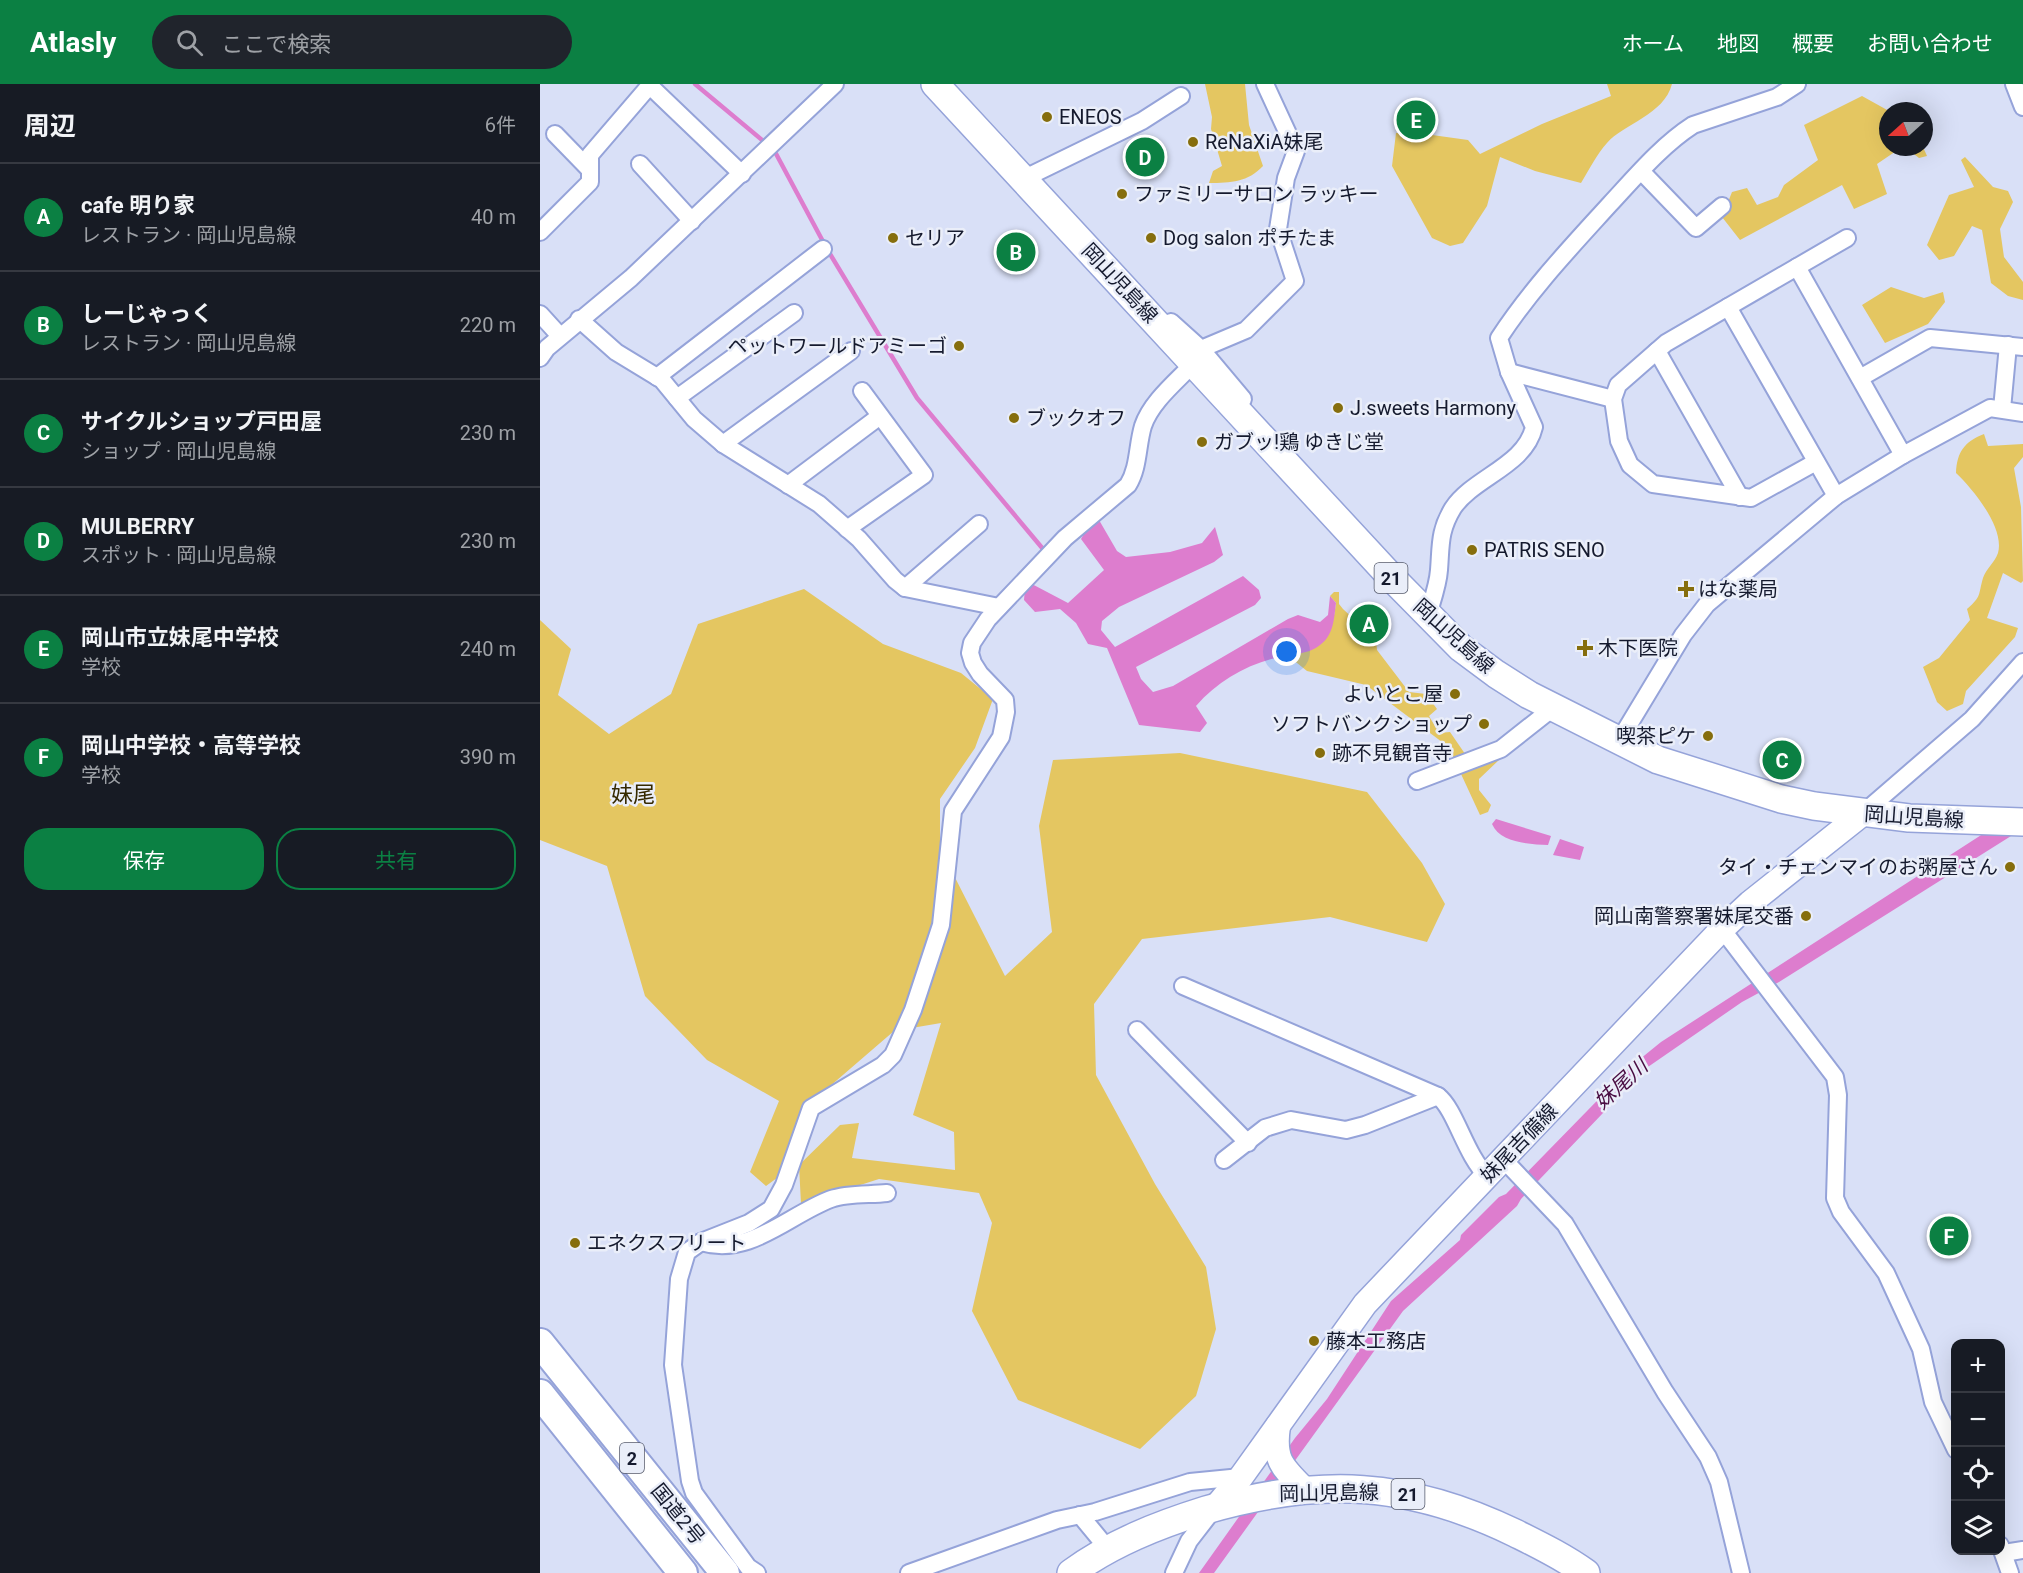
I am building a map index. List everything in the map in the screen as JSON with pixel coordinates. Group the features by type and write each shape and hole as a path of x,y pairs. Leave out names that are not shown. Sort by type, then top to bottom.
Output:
{"highway":[{"name":"国道2号","path":"540,1343 725,1573"},
{"name":"国道2号","path":"540,1394 683,1573"}],"main road":[{"name":"岡山児島線","path":"935,84 1157,324 1197,356 1251,427 1428,615 1461,648 1496,674 1553,708 1658,760 1781,799 1862,814 2023,822"},
{"name":"妹尾吉備線","path":"1215,1508 1241,1477 1365,1304 1502,1169 1722,929 1750,903 1862,814"},
{"path":"1278,1426 1275,1444 1280,1463 1305,1490"},
{"name":"岡山児島線","path":"1071,1573 1108,1549 1170,1521 1215,1508 1266,1494 1305,1490 1368,1489 1406,1494 1451,1506 1539,1545 1586,1573"}],"street":[{"path":"540,358 547,348 579,319 632,278 835,84"},
{"path":"757,1573 748,1568 694,1493 690,1481 673,1365 678,1279 687,1252 701,1242 749,1223 771,1209 784,1185 811,1108 883,1065 893,1055 913,1010 940,926 953,811 1001,737 1006,712 1005,700 980,674 970,653 972,643 999,607 1065,538 1128,485 1134,475 1143,425 1163,396 1197,356 1249,328 1295,281 1278,229 1286,178 1296,151 1265,84"},
{"path":"1428,615 1439,572 1440,536 1454,507 1477,483 1508,463 1532,434 1534,427 1509,372 1499,338 1515,314 1550,270 1641,171 1693,125 1777,98 1797,84"},
{"path":"2014,84 2023,107"},
{"path":"540,232 590,182 590,155 650,85 742,174"},
{"path":"1023,178 1142,120 1181,96"},
{"path":"555,134 590,170"},
{"path":"640,164 692,221"},
{"path":"1641,171 1696,228 1722,206"},
{"path":"1816,462 1751,498 1653,484 1630,465 1619,441 1613,399 1618,385 1657,351 1847,238"},
{"path":"657,377 823,249"},
{"path":"1797,267 1903,454"},
{"path":"1728,307 1836,496"},
{"path":"676,398 794,313"},
{"path":"540,314 560,336"},
{"path":"579,319 616,352 657,377 694,419 723,444 819,504 905,588 999,607"},
{"path":"540,332 560,336"},
{"path":"1860,378 1930,338 2016,346 2002,409"},
{"path":"723,444 851,351"},
{"path":"1657,351 1740,497"},
{"path":"1509,372 1613,399"},
{"path":"847,529 924,475 862,391"},
{"path":"1619,741 1683,635 1707,604 1836,496 1903,454 1990,408 2023,412"},
{"path":"788,485 880,416"},
{"path":"905,588 979,524"},
{"path":"1862,814 1972,719 2023,662"},
{"path":"1417,781 1501,750 1553,708"},
{"path":"1722,929 1835,1077 1838,1095 1834,1198 1841,1212 1886,1273 1921,1349 1933,1402 1955,1447"},
{"path":"1183,986 1438,1096 1447,1107 1473,1160 1502,1169 1543,1200 1565,1224 1665,1392 1708,1457 1719,1482 1741,1573"},
{"path":"1137,1030 1248,1143"},
{"path":"1224,1160 1265,1128 1291,1120 1346,1130 1365,1125 1438,1096"},
{"path":"701,1242 716,1247 739,1244 761,1236 810,1208 834,1198 887,1194"},
{"path":"909,1573 1058,1520 1190,1482 1241,1477"},
{"path":"1174,1573 1189,1541 1215,1508"},
{"path":"1080,1515 1108,1549"},
{"path":"2005,1549 2023,1550"},
{"path":"2004,1555 2010,1573"}],"shaded area":[{"path":"1205,84 1245,84 1249,125 1263,166 1245,178 1232,182 1209,183 1213,171 1222,166 1211,129 1212,117"},
{"path":"1607,84 1672,84 1661,104 1607,143 1581,183 1535,171 1500,157 1487,206 1463,243 1450,246 1432,238 1392,166 1396,133 1425,134 1468,140 1480,154 1542,124 1611,96"},
{"path":"1862,96 1879,105 1879,156 1889,156 1877,164 1887,194 1854,209 1842,185 1740,240 1722,217 1732,192 1747,188 1757,205 1778,197 1784,185 1818,160 1804,125"},
{"path":"1965,157 1993,187 2008,191 2013,202 2000,229 2004,257 2023,282 2023,300 2008,296 1991,283 1982,230 1972,226 1954,256 1939,260 1927,245 1949,195 1974,187 1961,160"},
{"path":"1891,287 1924,298 1943,292 1945,302 1928,324 1885,343 1862,305"},
{"path":"1984,434 1988,446 2023,444 2023,457 2014,468 2021,507 2023,581 2021,583 2003,573 1987,618 2018,628 2015,637 1966,691 1963,704 1947,711 1937,702 1923,667 1939,658 1970,620 1967,609 1979,595 1984,575 1998,553 1997,532 1992,521 1979,499 1956,473 1958,459 1963,449 1971,441"},
{"path":"804,589 883,644 961,673 993,699 975,748 940,799 940,848 1005,976 1052,932 1039,826 1053,760 1180,753 1367,792 1422,863 1445,904 1427,942 1330,917 1142,939 1094,1004 1096,1075 1155,1184 1206,1267 1216,1329 1196,1396 1140,1449 1018,1400 972,1311 992,1223 979,1193 879,1179 801,1204 799,1165 840,1125 859,1123 852,1158 955,1170 954,1132 913,1115 941,1023 894,1031 829,1087 801,1114 781,1175 766,1186 750,1172 779,1101 707,1060 645,996 607,866 540,840 540,620 571,649 558,695 609,734 671,694 698,624"},
{"path":"1334,592 1339,592 1339,604 1343,609 1376,640 1377,650 1409,692 1426,694 1437,709 1429,716 1439,733 1450,732 1472,764 1499,755 1500,759 1479,779 1479,790 1491,805 1488,812 1480,815 1455,761 1442,742 1366,685 1307,671 1287,655 1310,649 1324,640 1334,616 1336,603 1330,596"}],"water":[{"path":"1099,520 1117,551 1126,557 1170,552 1202,543 1215,527 1223,555 1214,562 1119,607 1102,621 1101,630 1115,647 1243,576 1259,590 1261,598 1255,605 1136,667 1141,679 1153,692 1173,686 1288,619 1298,615 1320,622 1328,615 1330,596 1336,603 1331,631 1325,641 1316,648 1264,661 1222,682 1196,706 1207,723 1200,732 1139,725 1107,648 1088,644 1076,623 1060,609 1035,612 1024,600 1025,588 1030,583 1068,603 1104,570 1081,539 1085,532"},
{"name":"妹尾川","path":"2023,808 2023,829 1779,982 1742,1002 1645,1069 1521,1199 1517,1206 1403,1311 1214,1573 1199,1573 1295,1438 1327,1399 1391,1301 1460,1240 1461,1235 1499,1197 1506,1194 1629,1068 1661,1042"},
{"path":"1496,819 1551,836 1548,845 1508,839 1501,835 1492,824"},
{"path":"1560,839 1584,847 1580,860 1553,855"}],"waterway":[{"path":"695,84 774,150 827,249 917,398 1043,549"}],"place":[{"name":"ENEOS","path":"1047,117"},
{"name":"岡山市立妹尾中学校","path":"1416,120"},
{"name":"ReNaXiA妹尾","path":"1193,142"},
{"name":"MULBERRY","path":"1145,157"},
{"name":"ファミリーサロン ラッキー","path":"1122,194"},
{"name":"セリア","path":"893,238"},
{"name":"Dog salon ポチたま","path":"1151,238"},
{"name":"しーじゃっく","path":"1016,252"},
{"name":"ペットワールドアミーゴ","path":"959,346"},
{"name":"J.sweets Harmony","path":"1338,408"},
{"name":"ブックオフ","path":"1014,418"},
{"name":"ガブッ!鶏 ゆきじ堂","path":"1202,442"},
{"name":"PATRIS SENO","path":"1472,550"},
{"name":"はな薬局","path":"1686,589"},
{"name":"cafe 明り家","path":"1369,624"},
{"name":"木下医院","path":"1585,648"},
{"name":"よいとこ屋","path":"1455,694"},
{"name":"ソフトバンクショップ","path":"1484,724"},
{"name":"喫茶ピケ","path":"1708,736"},
{"name":"跡不見観音寺","path":"1320,753"},
{"name":"サイクルショップ戸田屋","path":"1782,760"},
{"name":"タイ・チェンマイのお粥屋さん","path":"2010,867"},
{"name":"岡山南警察署妹尾交番","path":"1806,916"},
{"name":"岡山中学校・高等学校","path":"1949,1236"},
{"name":"エネクスフリート","path":"575,1243"},
{"name":"藤本工務店","path":"1314,1341"}],"district":[{"name":"妹尾","path":"633,794"}]}
